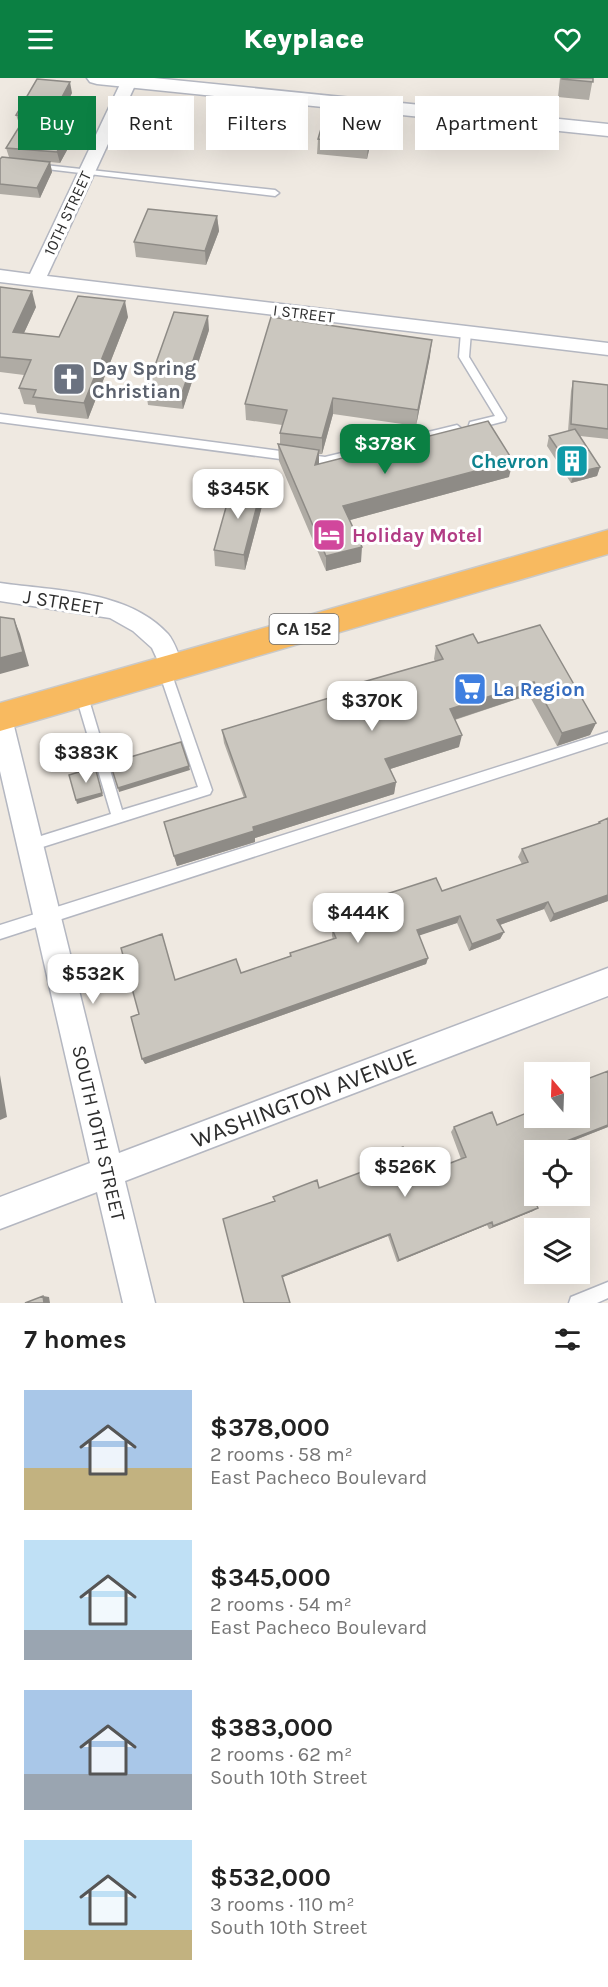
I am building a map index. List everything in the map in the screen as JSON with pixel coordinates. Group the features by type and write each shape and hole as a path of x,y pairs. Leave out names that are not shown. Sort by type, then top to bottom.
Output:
{"highway":[{"name":"CA 152","path":"0,717 608,542"}],"street":[{"path":"98,78 608,130"},
{"name":"10TH STREET","path":"36,281 129,81"},
{"name":"I STREET","path":"0,276 608,349"},
{"name":"J STREET","path":"0,592 114,609 141,624 161,642 168,668"},
{"name":"SOUTH 10TH STREET","path":"0,717 139,1303"},
{"name":"WASHINGTON AVENUE","path":"0,1213 608,982"}],"lane":[{"path":"33,166 275,193"},
{"path":"0,418 325,461 501,418 464,357 466,332"},
{"path":"30,845 206,790 168,668"},
{"path":"81,693 118,818"},
{"path":"0,932 608,737"},
{"path":"578,1303 608,1290"}],"building":[{"path":"593,78 593,82 562,79"},
{"path":"37,79 70,82 63,96 27,96"},
{"path":"18,129 18,149 6,148"},
{"path":"32,150 58,150 57,152"},
{"path":"2,157 50,162 37,188 0,184 0,159"},
{"path":"148,209 217,216 205,251 134,242"},
{"path":"0,287 32,291 13,332 59,337 78,296 125,301 84,403 33,397 36,390 19,388 31,360 0,357"},
{"path":"174,312 208,316 181,396 146,391"},
{"path":"271,317 432,340 418,410 333,398 322,438 280,433 287,410 245,404"},
{"name":"Chevron","path":"573,381 608,385 608,429 571,424"},
{"path":"488,421 513,461 343,506 362,547 326,556 278,444 319,450 315,465"},
{"path":"575,429 600,467 574,473 549,436"},
{"path":"232,486 261,490 244,555 214,550"},
{"path":"0,617 14,619 23,652 0,658"},
{"path":"540,625 596,723 562,733 534,682 450,709 462,735 385,759 396,782 253,827 254,831 174,856 164,822 246,797 222,730 359,689 356,684 443,659 436,646 473,634 478,643"},
{"path":"181,742 189,766 118,788 110,763"},
{"path":"95,767 102,793 76,800 69,775"},
{"path":"608,818 608,895 554,914 548,902 497,920 504,932 472,944 460,916 417,930 428,958 142,1059 131,1017 139,1014 121,948 162,934 175,980 236,959 241,973 291,956 290,953 336,938 332,929 368,917 362,902 436,878 442,891 528,862 522,849 600,823"},
{"path":"608,1071 608,1125 569,1140 524,1140 524,1206 537,1206 538,1208 493,1226 492,1222 399,1260 390,1234 282,1276 290,1303 244,1303 223,1219 275,1201 273,1197 317,1180 319,1188 367,1170 365,1162 403,1147 414,1177 466,1157 454,1127 492,1112 497,1125 524,1114 524,1128 590,1128 590,1078"},
{"path":"43,1296 44,1303 25,1303"}],"place":[{"name":"Day Spring Christian","path":"69,379"},
{"name":"Chevron","path":"572,461"},
{"name":"Holiday Motel","path":"329,535"},
{"name":"La Region","path":"470,689"}]}
